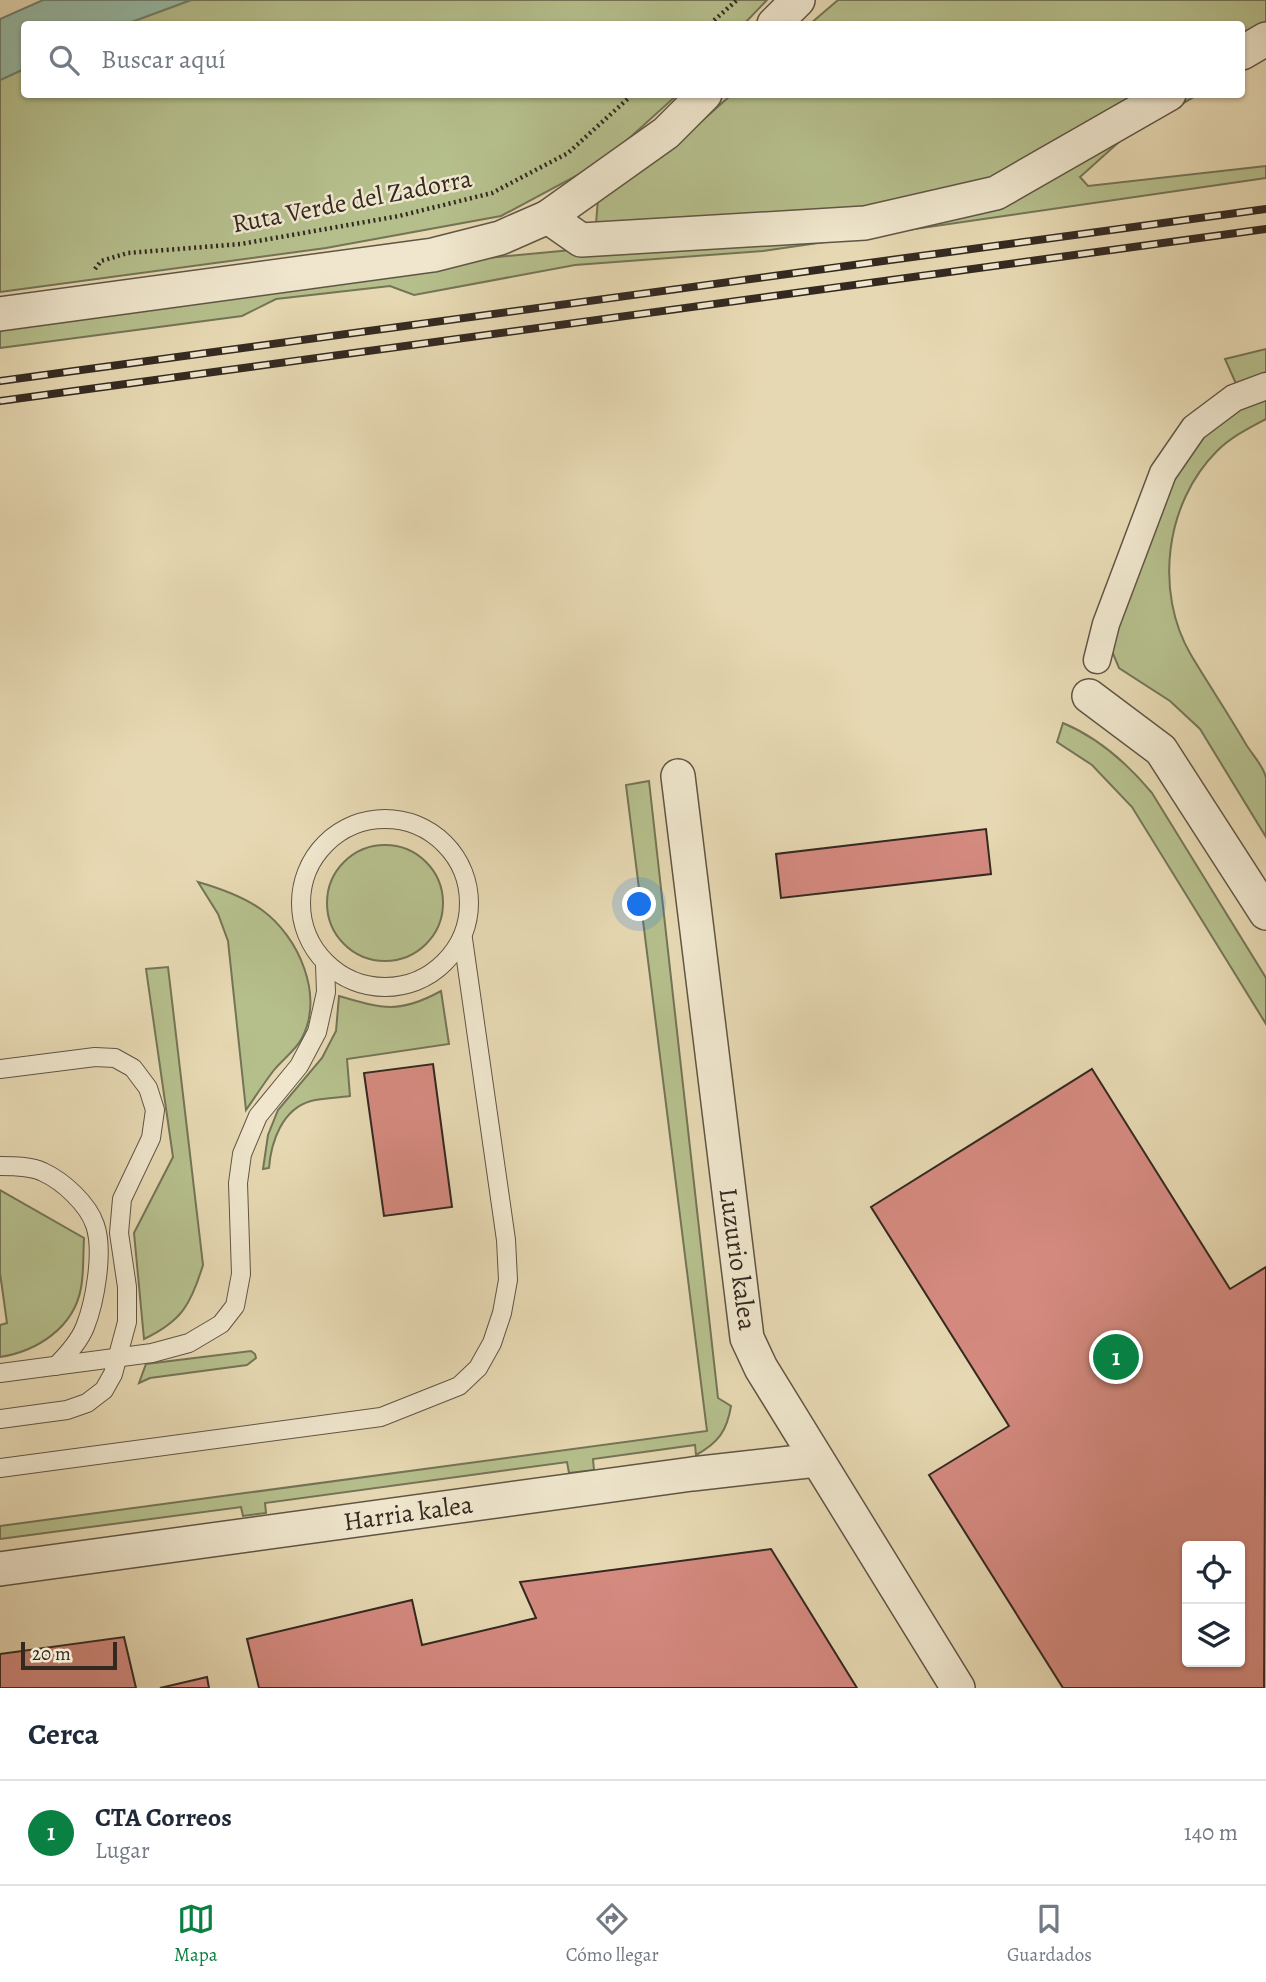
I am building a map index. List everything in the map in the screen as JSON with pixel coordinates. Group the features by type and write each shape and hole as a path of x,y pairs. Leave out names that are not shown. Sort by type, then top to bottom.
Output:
{"street":[{"path":"777,21 798,0"},
{"path":"1245,51 1266,39"},
{"path":"0,314 433,255 500,238 548,217 666,134 701,98"},
{"path":"548,217 581,240 865,223 996,193 1162,98"},
{"path":"1097,660 1106,624 1163,473 1194,428 1234,398 1266,386"},
{"path":"1089,696 1161,750 1266,912"},
{"name":"Luzurio kalea","path":"678,776 747,1338 761,1368 958,1688"},
{"name":"Harria kalea","path":"0,1569 678,1476 817,1460"}],"lane":[{"path":"0,1468 381,1417 459,1386 478,1368 492,1343 502,1313 508,1280 506,1240 463,939 470,908 466,876 448,845 419,825 385,818 350,825 321,845 304,875 299,911 307,940 325,964 360,985 400,987 437,971 463,939"},
{"path":"0,1373 152,1353 189,1343 220,1324 235,1306 241,1275 239,1183 242,1154 258,1116 299,1066 317,1032 326,992 325,964"},
{"path":"0,1069 95,1057 115,1058 133,1068 148,1088 155,1110 151,1138 122,1199 119,1233 127,1287 127,1322 119,1357 104,1390 87,1403 67,1410 0,1419"},
{"path":"0,1166 42,1171 80,1198 95,1225 99,1252 94,1298 85,1329 56,1366"}],"path":[{"path":"713,21 737,0"},
{"name":"Ruta Verde del Zadorra","path":"71,305 101,261 128,253 241,244 399,216 492,193 568,153 630,98"}],"shaded area":[{"path":"43,0 191,0 134,21 21,21 21,70 0,80 0,19"},
{"path":"191,0 767,0 747,21 134,21"},
{"path":"838,0 1266,0 1266,23 1245,36 1245,21 814,21"},
{"path":"21,70 21,98 674,98 604,161 501,216 326,248 0,292 0,80"},
{"path":"728,98 1142,98 1005,176 943,198 849,208 596,224 598,199 675,145"},
{"path":"1174,98 1192,98 1120,141 1080,177 1088,186 1266,166 1266,178 763,251 575,265 414,295 390,286 276,299 242,316 0,348 0,329 477,259 949,214"},
{"path":"1266,349 1266,373 1237,386 1225,359"},
{"path":"1266,392 1266,419 1234,437 1217,451 1199,472 1186,496 1176,522 1169,576 1172,604 1179,630 1191,655 1265,774 1266,837 1200,729 1170,701 1119,668 1109,644 1168,477 1216,422"},
{"path":"1063,723 1112,752 1152,793 1266,978 1266,1024 1132,807 1092,765 1057,742"},
{"path":"649,781 718,1398 731,1406 727,1423 716,1441 696,1455 695,1445 593,1459 594,1470 569,1473 567,1462 265,1503 266,1513 243,1516 241,1507 0,1539 0,1526 707,1431 626,785"},
{"path":"385,845 407,849 426,862 439,881 443,903 439,925 426,944 407,957 385,961 363,957 344,944 331,925 327,903 331,881 344,862 363,849"},
{"path":"198,882 247,901 275,921 297,951 309,986 308,1021 302,1038 274,1070 246,1110 228,941 218,914"},
{"path":"168,967 203,1265 183,1310 168,1325 144,1339 134,1233 173,1157 146,969"},
{"path":"441,991 449,1044 347,1059 350,1096 311,1101 292,1111 276,1137 269,1168 263,1169 268,1135 278,1110 322,1058 336,1031 339,996 391,1007 414,1003"},
{"path":"0,1190 84,1238 81,1288 71,1314 52,1335 40,1343 0,1357 0,1325 7,1323 0,1273"},
{"path":"251,1351 256,1358 247,1365 150,1378 139,1383 146,1364"}],"building":[{"path":"986,829 991,874 781,898 776,854"},
{"path":"433,1064 452,1207 384,1216 364,1073"},
{"path":"1092,1069 1230,1289 1266,1267 1264,1688 1063,1688 929,1475 1009,1426 871,1207"},
{"path":"771,1549 857,1688 259,1688 247,1639 412,1600 422,1645 536,1618 520,1582"},
{"path":"124,1637 136,1688 0,1688 0,1654"},
{"path":"207,1677 209,1688 160,1688"}],"railway":[{"path":"0,381 1266,209"},
{"path":"0,401 1266,229"}],"place":[{"name":"CTA Correos","path":"1116,1357"}]}
